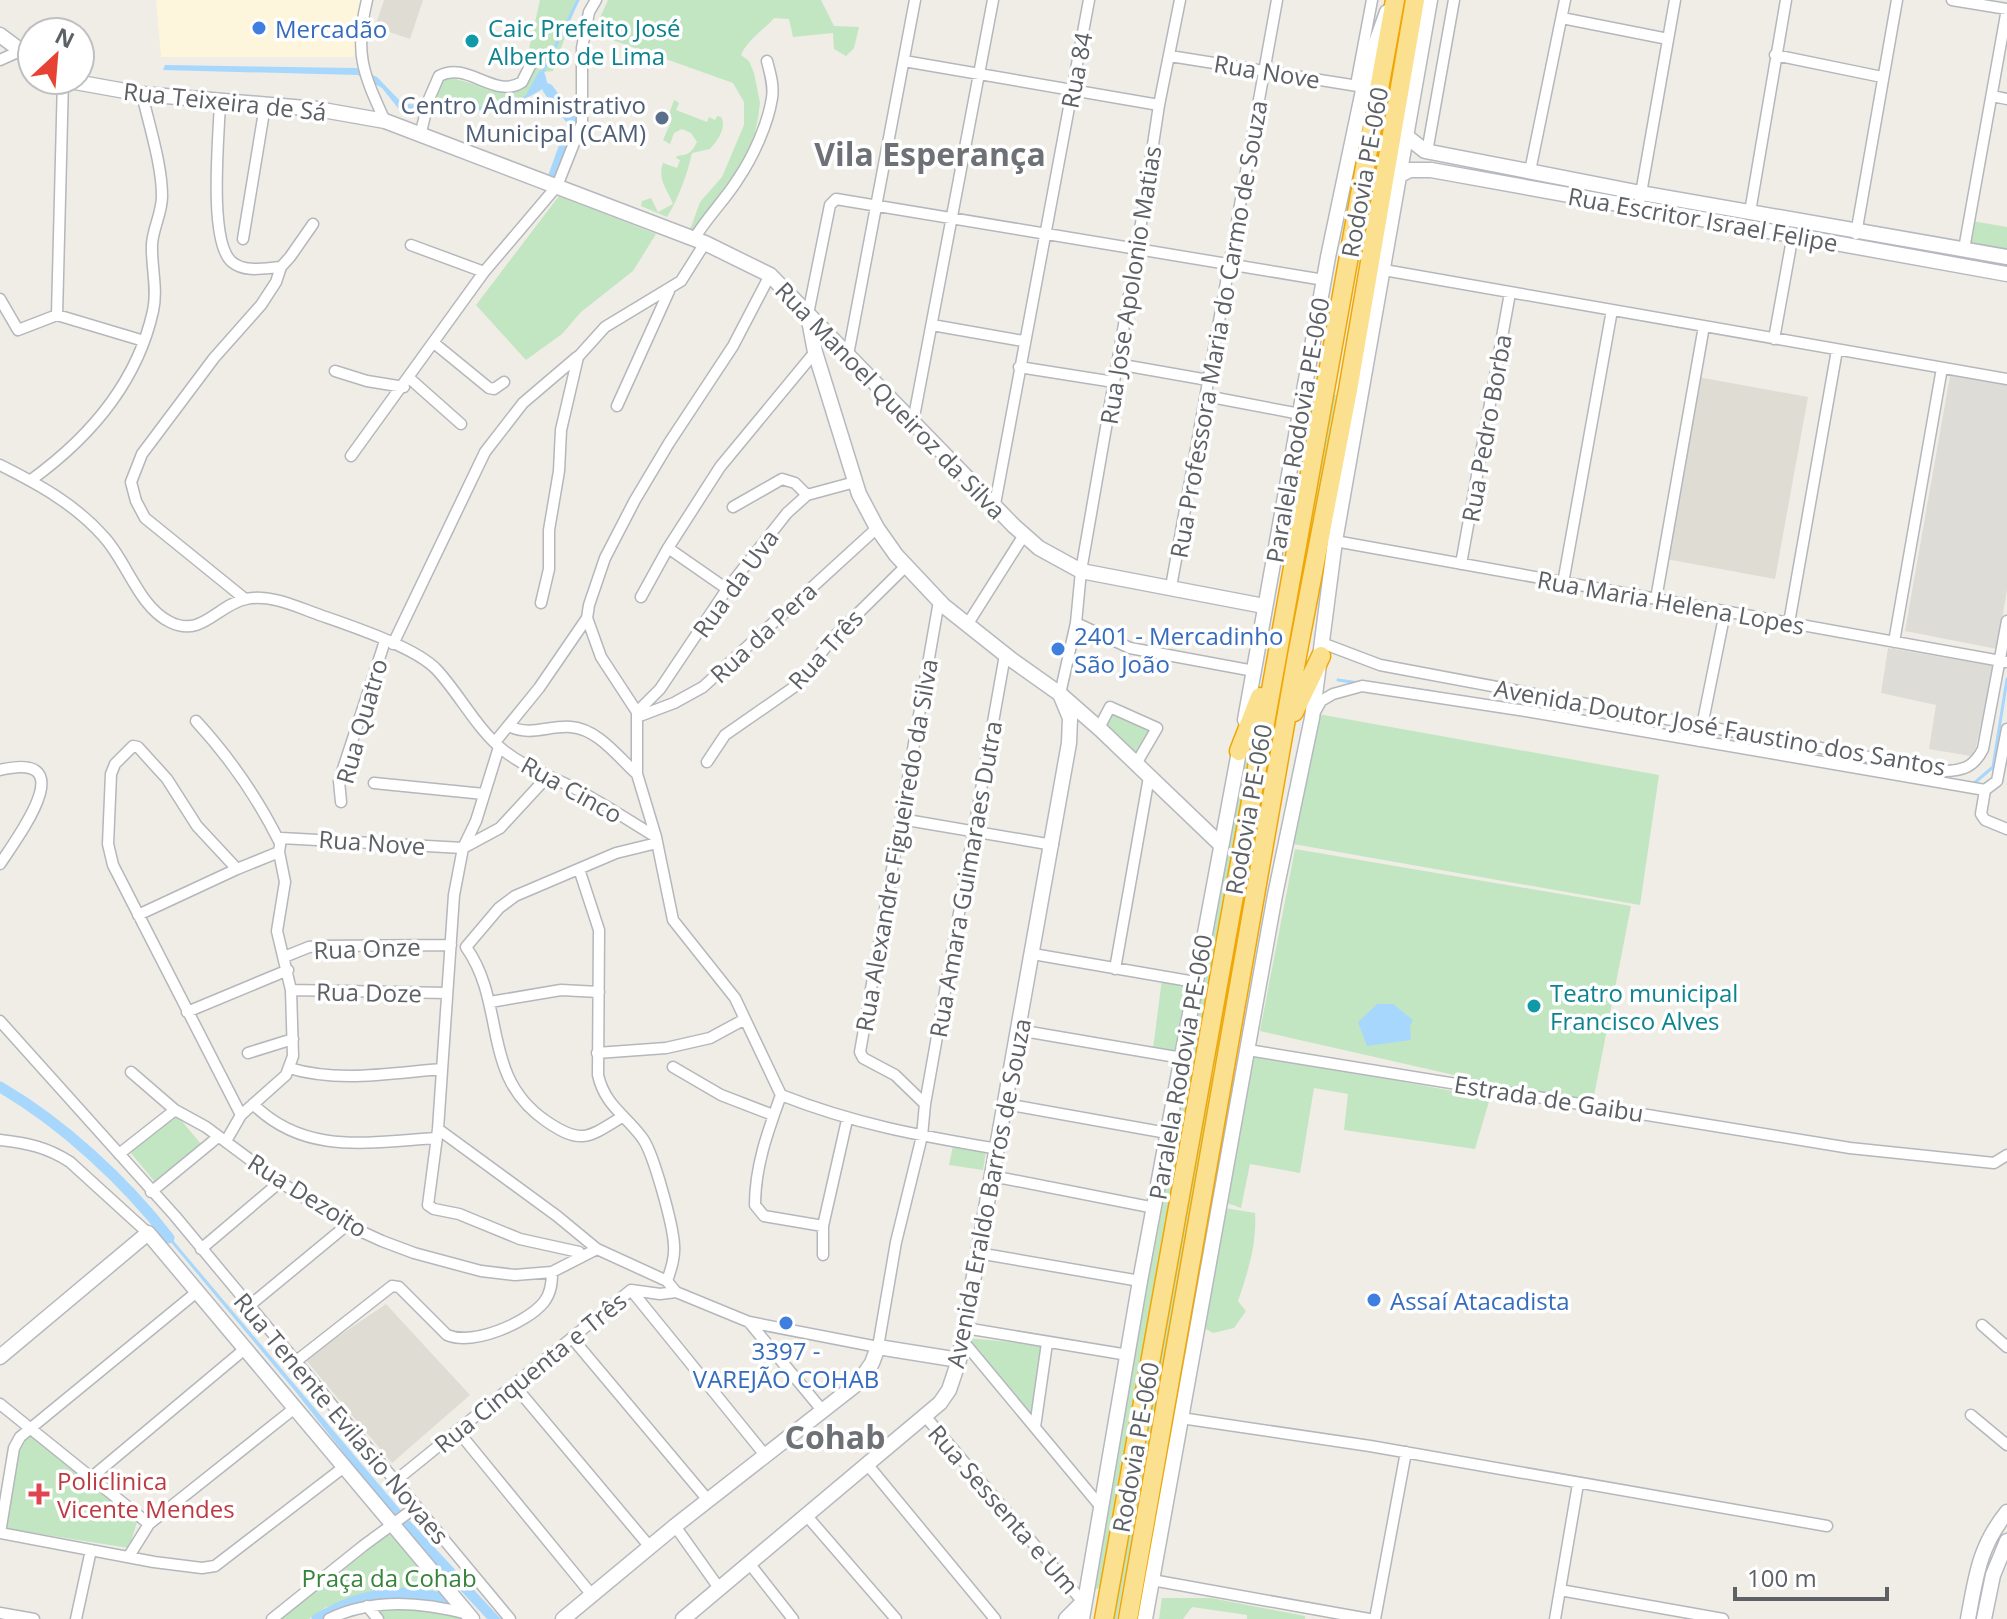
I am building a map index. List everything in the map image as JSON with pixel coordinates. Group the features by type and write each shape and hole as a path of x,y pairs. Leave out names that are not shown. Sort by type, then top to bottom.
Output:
{"highway":[{"name":"Rodovia PE-060","path":"1104,1619 1393,0"},
{"name":"Rodovia PE-060","path":"1128,1619 1284,733 1354,397 1415,0"},
{"path":"1284,733 1321,650"},
{"path":"1239,751 1275,661"}],"street":[{"path":"367,0 359,36 362,61 385,121"},
{"path":"351,456 484,272 557,186 582,123 582,48 589,12 596,0"},
{"path":"641,597 720,467 817,356 835,350 848,355 915,0"},
{"path":"913,422 993,0"},
{"name":"Rua 84","path":"995,504 1089,0"},
{"name":"Rua Jose Apolonio Matias","path":"1060,694 1076,623 1081,571 1159,105 1180,0"},
{"name":"Rua Professora Maria do Carmo de Souza","path":"1171,587 1277,0"},
{"path":"1360,86 1372,0"},
{"name":"Paralela Rodovia PE-060","path":"1082,1619 1140,1281 1360,86 1393,0"},
{"path":"1145,1619 1280,868 1312,718 1354,397 1384,270 1430,0"},
{"path":"1427,152 1454,0"},
{"path":"1530,171 1565,0"},
{"path":"1640,200 1675,0"},
{"path":"1750,212 1786,0"},
{"path":"1855,238 1897,0"},
{"path":"1952,0 2007,9 1964,249"},
{"path":"1562,18 1668,39"},
{"path":"0,35 16,47"},
{"path":"1775,55 1882,77"},
{"name":"Rua Nove","path":"1170,56 1360,86"},
{"path":"420,136 435,81 448,71 509,88 522,82 533,60"},
{"path":"1420,60 1443,60"},
{"path":"617,406 669,291 687,275 706,219 739,178 760,136 772,98 767,61"},
{"path":"904,61 1159,105"},
{"name":"Rua Teixeira de Sá","path":"96,86 142,94 317,109 385,121"},
{"path":"31,480 66,455 111,404 132,371 153,310 156,284 152,246 162,197 142,94"},
{"path":"57,315 64,96"},
{"path":"1992,96 2007,99"},
{"path":"362,117 370,112 376,101"},
{"path":"220,102 217,210 221,247 233,263 242,267 281,267"},
{"path":"243,239 265,106"},
{"name":"Rua Manoel Queiroz da Silva","path":"385,121 700,241 770,275 1039,548 1081,571 1264,606"},
{"name":"Rua Escritor Israel Felipe","path":"1406,136 1427,152 1530,171 1640,200 1793,234 1964,249 2007,257"},
{"name":"Rua Escritor Israel Felipe","path":"1400,175 1410,170 1431,170 1640,200 1750,212 2007,274"},
{"path":"1221,845 1096,725 1060,694 967,625 906,566 877,528 855,482 817,356 808,314 830,203 836,199 1324,280"},
{"path":"245,599 145,518 131,482 142,454 214,358 261,305 276,282 281,267 313,224"},
{"path":"1774,339 1793,234"},
{"path":"411,245 484,272"},
{"path":"1384,270 2007,379"},
{"path":"579,1252 520,1239 428,1205 438,1134 452,916 463,848 476,821 497,745 587,618 605,558 635,500 733,346 770,275"},
{"name":"Rua Quatro","path":"341,802 339,781 389,642 485,452 523,403 578,357 605,327 669,291"},
{"name":"Rua Pedro Borba","path":"1461,564 1510,293"},
{"path":"0,299 18,330 57,315 144,341"},
{"path":"1563,583 1612,310"},
{"path":"932,325 1023,341"},
{"path":"1656,599 1704,326"},
{"path":"434,343 489,388 494,389 504,382"},
{"path":"1789,623 1837,350"},
{"path":"541,603 549,569 549,530 559,471 564,412 578,357"},
{"path":"1117,364 1208,380"},
{"path":"1019,367 1114,382"},
{"path":"1894,642 1942,368"},
{"path":"335,371 367,381 406,382 461,424"},
{"path":"1305,392 1325,386 1354,397"},
{"path":"1206,396 1300,414"},
{"path":"0,465 67,503 105,538 129,571 147,604 171,623 184,628 196,627 226,606 245,599"},
{"path":"733,507 782,479 795,483 807,495 855,482"},
{"name":"Rua da Uva","path":"637,714 660,689 727,589 787,513 807,495"},
{"name":"Rua da Pera","path":"637,714 674,703 703,687 877,528"},
{"path":"967,625 1024,535"},
{"name":"Rua Maria Helena Lopes","path":"1335,541 2004,662"},
{"path":"668,548 727,589"},
{"name":"Rua Três","path":"707,762 725,735 797,685 831,640 906,566"},
{"name":"Rua Cinco","path":"245,599 283,602 389,642 436,668 497,745 521,763 584,794 656,840"},
{"name":"Rua Alexandre Figueiredo da Silva","path":"925,1104 895,1075 863,1058 860,1052 939,601"},
{"path":"1701,733 1725,612"},
{"path":"587,618 601,657 637,714 637,774 656,840 673,920 735,998 781,1095 847,1120 998,1149"},
{"name":"Avenida Doutor José Faustino dos Santos","path":"1321,650 1701,733 1959,771 1977,761 1983,749 2004,662 2007,621"},
{"path":"1076,623 1130,648 1254,671"},
{"name":"Rua Amara Guimaraes Dutra","path":"925,1104 1005,655"},
{"path":"1312,718 1321,701 1362,686 1701,733 1985,790 1997,781 2005,753 2007,729"},
{"name":"Avenida Eraldo Barros de Souza","path":"691,1616 719,1588 945,1398 959,1360 1053,845 1069,743 1070,718 1060,694"},
{"path":"1069,743 1078,731 1096,725 1110,707 1158,729 1136,764"},
{"path":"151,1192 222,1139 241,1115 286,1075 293,1056 291,990 277,931 285,882 280,844 262,806 196,721"},
{"path":"509,726 529,732 570,726 580,728 601,740 637,774"},
{"path":"237,869 197,826 167,779 138,747 133,746 115,764 111,774 108,844 113,865 241,1115"},
{"path":"0,770 19,767 36,772 43,787 37,807 0,864"},
{"path":"463,848 500,828 547,777"},
{"path":"1115,969 1149,777"},
{"path":"374,783 484,794"},
{"path":"1985,790 1981,814 1985,820 2007,829"},
{"path":"901,819 1053,845"},
{"path":"622,1117 591,1136 577,1138 562,1132 531,1111 504,1071 482,974 466,947 499,908 515,896 616,853 656,840"},
{"name":"Rua Nove","path":"138,915 237,869 280,844 463,848"},
{"path":"579,869 599,930 597,1053 601,1087 610,1104 642,1137 651,1153 674,1247 667,1281"},
{"name":"Rua Onze","path":"284,957 319,946 466,947"},
{"path":"1033,954 1195,982"},
{"name":"Rua Onze","path":"187,1012 288,970"},
{"name":"Rua Doze","path":"291,990 447,993"},
{"path":"490,1002 561,990 599,992"},
{"path":"597,1053 666,1048 710,1038 745,1019"},
{"name":"Rua Tenente Evilasio Novaes","path":"0,1021 175,1216 394,1482 411,1511 510,1619"},
{"path":"1018,1030 1182,1058 1201,1071 1222,1072 1233,1067 1248,1050"},
{"path":"248,1053 293,1039"},
{"name":"Estrada de Gaibu","path":"1248,1050 1850,1148 1994,1163 2007,1155"},
{"path":"673,1067 721,1095 773,1115"},
{"path":"289,1068 314,1076 337,1077 442,1069"},
{"name":"Rua Dezoito","path":"131,1072 175,1110 347,1225 414,1253 481,1271 515,1275 552,1272 597,1249"},
{"path":"781,1095 755,1181 755,1205 764,1216 823,1226"},
{"path":"253,1104 268,1118 310,1139 333,1144 438,1134 557,1216 597,1249 667,1281 676,1292 749,1322 959,1360"},
{"path":"563,1619 675,1526 858,1383 872,1363 878,1347 896,1242 922,1136 925,1104"},
{"path":"1006,1104 1167,1133"},
{"path":"119,1154 175,1110"},
{"path":"823,1255 823,1226 847,1120"},
{"path":"0,1140 25,1143 56,1153 148,1233 470,1617"},
{"path":"992,1176 1155,1208"},
{"path":"201,1249 280,1182"},
{"path":"249,1306 347,1225"},
{"path":"0,1357 148,1233"},
{"path":"978,1253 1140,1281"},
{"path":"295,1362 392,1286 399,1287 447,1335 457,1338 492,1333 536,1310 550,1292 552,1272"},
{"path":"631,1290 765,1455"},
{"name":"Rua Cinquenta e Três","path":"394,1482 631,1290 660,1294 676,1292"},
{"path":"198,1291 20,1437 14,1448 0,1533 202,1568 215,1566 344,1467"},
{"path":"749,1322 822,1410"},
{"path":"1982,1325 2007,1347"},
{"path":"964,1334 1128,1355"},
{"path":"964,1334 1101,1507"},
{"path":"572,1338 708,1500"},
{"path":"1035,1427 1047,1343"},
{"path":"93,1476 246,1348"},
{"path":"514,1385 650,1547"},
{"path":"0,1404 149,1524"},
{"path":"129,1556 149,1524 296,1407"},
{"path":"1971,1415 2007,1445"},
{"name":"Rua Sessenta e Um","path":"925,1416 1083,1602"},
{"path":"1181,1418 1406,1452 1827,1526"},
{"path":"457,1430 592,1595"},
{"path":"1375,1619 1406,1452"},
{"path":"867,1464 995,1619"},
{"path":"1555,1619 1578,1484"},
{"path":"272,1619 411,1511"},
{"path":"1968,1619 1978,1561 1990,1536 2007,1512"},
{"path":"806,1515 896,1619"},
{"path":"675,1526 719,1588"},
{"path":"1984,1619 1993,1575 2007,1541"},
{"path":"76,1619 91,1550"},
{"path":"749,1563 793,1619"},
{"path":"1152,1580 1369,1619"},
{"path":"1560,1590 1723,1619"},
{"path":"1066,1619 1083,1602"},
{"path":"329,1619 367,1606 418,1605 470,1617"},
{"path":"367,1606 378,1619"},
{"path":"0,1613 34,1619"}],"shaded area":[{"name":"Mercadão","path":"156,0 366,0 354,57 161,57"},
{"path":"384,0 423,0 410,39 375,27"},
{"path":"1951,370 2007,382 2007,590 1997,649 1905,631"},
{"path":"1698,377 1808,397 1775,579 1666,559"},
{"path":"1888,648 1994,666 1976,747 1971,756 1929,749 1936,705 1881,693"},
{"path":"386,1304 470,1395 392,1463 305,1359"}],"green space":[{"path":"540,0 578,0 553,71 542,72 525,101 506,110 433,106 431,101 440,84 449,77 508,94 529,80 538,58 529,49"},
{"path":"608,0 821,0 834,26 859,27 854,48 846,56 834,49 833,33 793,37 789,19 774,18 748,44 741,55 749,61 754,73 760,103 754,138 740,165 707,212 705,243 683,235 691,227 700,202 722,177 744,125 744,102 733,83 593,33"},
{"path":"674,100 679,103 676,110 707,122 709,117 715,120 717,116 721,117 723,125 719,138 710,149 692,153 682,186 667,217 641,206 642,201 651,198 658,212 673,204 662,180 663,163 677,168 680,160 677,156 688,153 697,142 691,133 682,129 674,133 670,144 663,140 672,119 668,117"},
{"path":"559,196 656,234 633,271 581,312 562,334 526,360 476,305"},
{"path":"1972,221 2007,227 2007,259 1966,251"},
{"path":"1326,395 1336,395 1217,1065 1208,1063"},
{"path":"1109,705 1163,726 1143,762 1101,722"},
{"path":"1261,705 1200,1054 1191,1052 1245,754"},
{"path":"1318,714 1659,775 1640,905 1293,844"},
{"path":"1295,849 1631,906 1593,1101 1498,1085 1260,1031"},
{"path":"1162,979 1188,982 1176,1053 1153,1049"},
{"path":"1250,1053 1490,1098 1475,1149 1344,1130 1348,1094 1314,1088 1300,1173 1250,1164 1241,1208 1227,1203"},
{"path":"1185,1068 1194,1076 1103,1586 1090,1592"},
{"path":"1204,1076 1216,1076 1117,1619 1109,1619"},
{"path":"1239,1077 1138,1619 1130,1619 1227,1079"},
{"path":"175,1113 201,1144 155,1182 130,1152"},
{"path":"953,1146 986,1151 983,1170 949,1165"},
{"path":"1225,1208 1255,1213 1255,1235 1238,1301 1246,1311 1234,1328 1213,1333 1204,1328"},
{"path":"967,1338 1044,1345 1034,1419"},
{"path":"31,1435 138,1519 129,1548 2,1528 18,1439"},
{"name":"Praça da Cohab","path":"390,1533 472,1619 383,1619 369,1602 326,1607 309,1619 280,1619"},
{"path":"1162,1598 1211,1598 1305,1616 1305,1619 1247,1619 1247,1615 1192,1607 1183,1619 1159,1619"}],"water":[{"path":"165,65 356,68 377,77 403,104 494,107 511,104 526,95 540,70 545,74 548,86 506,110 413,111 398,108 382,88 358,75 163,70"},
{"path":"1377,1004 1393,1004 1413,1020 1411,1040 1367,1046 1358,1022"},
{"path":"161,1226 408,1519 501,1619 487,1619 401,1526 295,1391 159,1228"}],"waterway":[{"path":"543,72 578,0"},
{"path":"548,89 573,122 552,181"},
{"path":"1972,785 1993,767 2007,679"},
{"path":"1338,680 1359,683"},
{"path":"1406,688 1434,692"},
{"path":"1659,729 1710,738"},
{"path":"0,1087 46,1118 91,1155 133,1195 169,1238"},
{"path":"317,1619 364,1598 380,1595 412,1594 447,1600"}],"place":[{"name":"Mercadão","path":"259,28"},
{"name":"Caic Prefeito José Alberto de Lima","path":"472,41"},
{"name":"Centro Administrativo Municipal (CAM)","path":"662,118"},
{"name":"2401 - Mercadinho São João","path":"1058,649"},
{"name":"Teatro municipal Francisco Alves","path":"1534,1006"},
{"name":"Assaí Atacadista","path":"1374,1300"},
{"name":"3397 - VAREJÃO COHAB","path":"786,1323"},
{"name":"Policlinica Vicente Mendes","path":"39,1494"}],"district":[{"name":"Vila Esperança","path":"930,153"},
{"name":"Cohab","path":"835,1436"}]}
